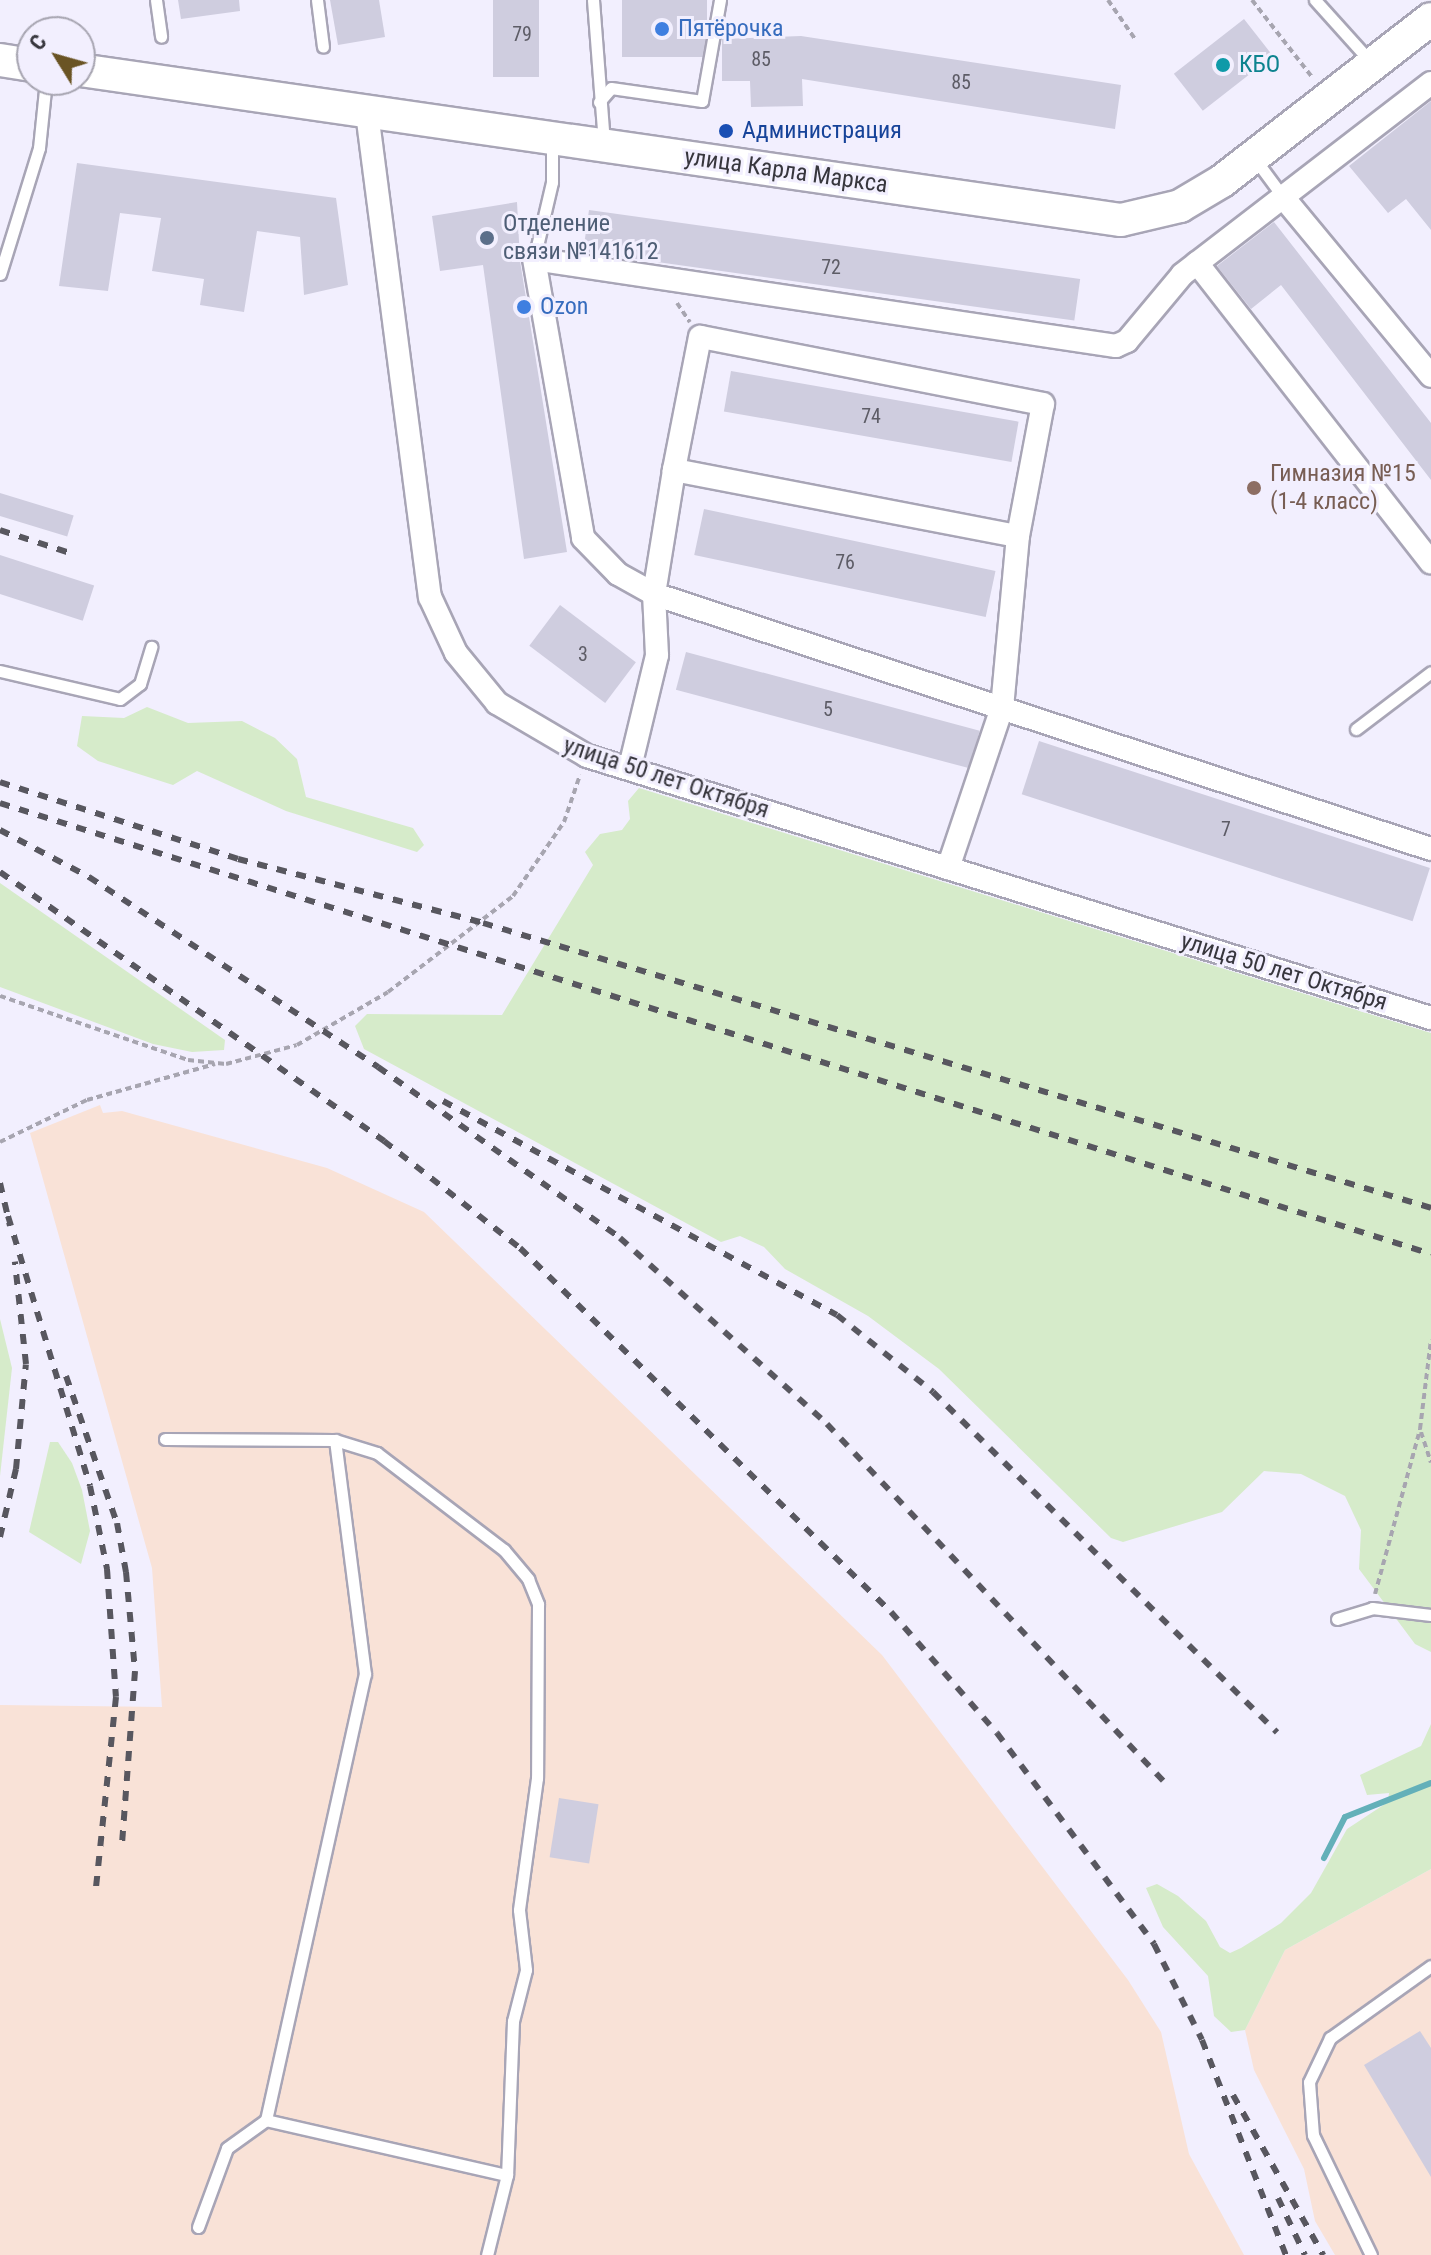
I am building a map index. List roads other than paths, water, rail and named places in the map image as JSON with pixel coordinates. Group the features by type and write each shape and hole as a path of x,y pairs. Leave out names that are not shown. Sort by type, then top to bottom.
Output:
{"street":[{"name":"улица Карла Маркса","path":"96,72 1121,220 1180,206 1255,159 1431,19"},
{"path":"1431,83 1197,263 1116,346 663,282 534,259 583,538 618,574 654,594 1431,849"},
{"name":"улица 50 лет Октября","path":"367,113 430,597 456,653 497,703 542,735 587,756 1431,1018"},
{"path":"1283,197 1431,376"},
{"path":"1197,263 1431,563"},
{"path":"630,767 657,655 654,594 700,337 1043,404 1018,536 1002,708 948,868"},
{"path":"674,470 1018,536"}],"lane":[{"path":"156,0 161,37"},
{"path":"317,0 323,47"},
{"path":"593,0 604,146"},
{"path":"599,102 611,88 702,101 720,0"},
{"path":"1315,0 1373,64"},
{"path":"0,274 39,148 44,96"},
{"path":"534,259 552,182 552,138"},
{"path":"1255,159 1283,197"},
{"path":"0,671 120,699 140,684 151,647"},
{"path":"1356,729 1431,672"},
{"path":"165,1439 335,1440 377,1453 504,1550 528,1579 538,1604 537,1778 520,1878 527,1958 513,2021 507,2175 487,2255"},
{"path":"198,2227 227,2148 266,2120 365,1674 335,1440"},
{"path":"1337,1619 1372,1608 1431,1615"},
{"path":"1371,2255 1313,2135 1309,2082 1330,2038 1431,1966"},
{"path":"266,2120 507,2175"}],"waterway":[{"path":"1324,1858 1345,1817 1431,1783"}],"railway":[{"path":"0,530 70,553"},
{"path":"0,782 238,859 483,923 1431,1208"},
{"path":"0,803 1431,1254"},
{"path":"0,830 89,877 378,1067 620,1238 827,1424 1168,1786"},
{"path":"0,872 384,1141 520,1248 891,1612 997,1733 1154,1944 1202,2040 1286,2255"},
{"path":"443,1101 837,1315 933,1392 1277,1733"},
{"path":"0,1183 10,1226"},
{"path":"8,1216 90,1486 107,1569 116,1697 96,1888"},
{"path":"0,1537 16,1469 26,1364 15,1262"},
{"path":"66,1376 117,1523 126,1572 135,1671 122,1842"},
{"path":"1233,2095 1323,2255"},
{"path":"1278,2198 1305,2255"}],"place":[{"name":"Пятёрочка","path":"662,29"},
{"name":"КБО","path":"1223,65"},
{"name":"Администрация","path":"726,131"},
{"name":"Отделение связи №141612","path":"487,238"},
{"name":"Ozon","path":"524,307"},
{"name":"Гимназия №15 (1-4 класс)","path":"1254,488"}]}
